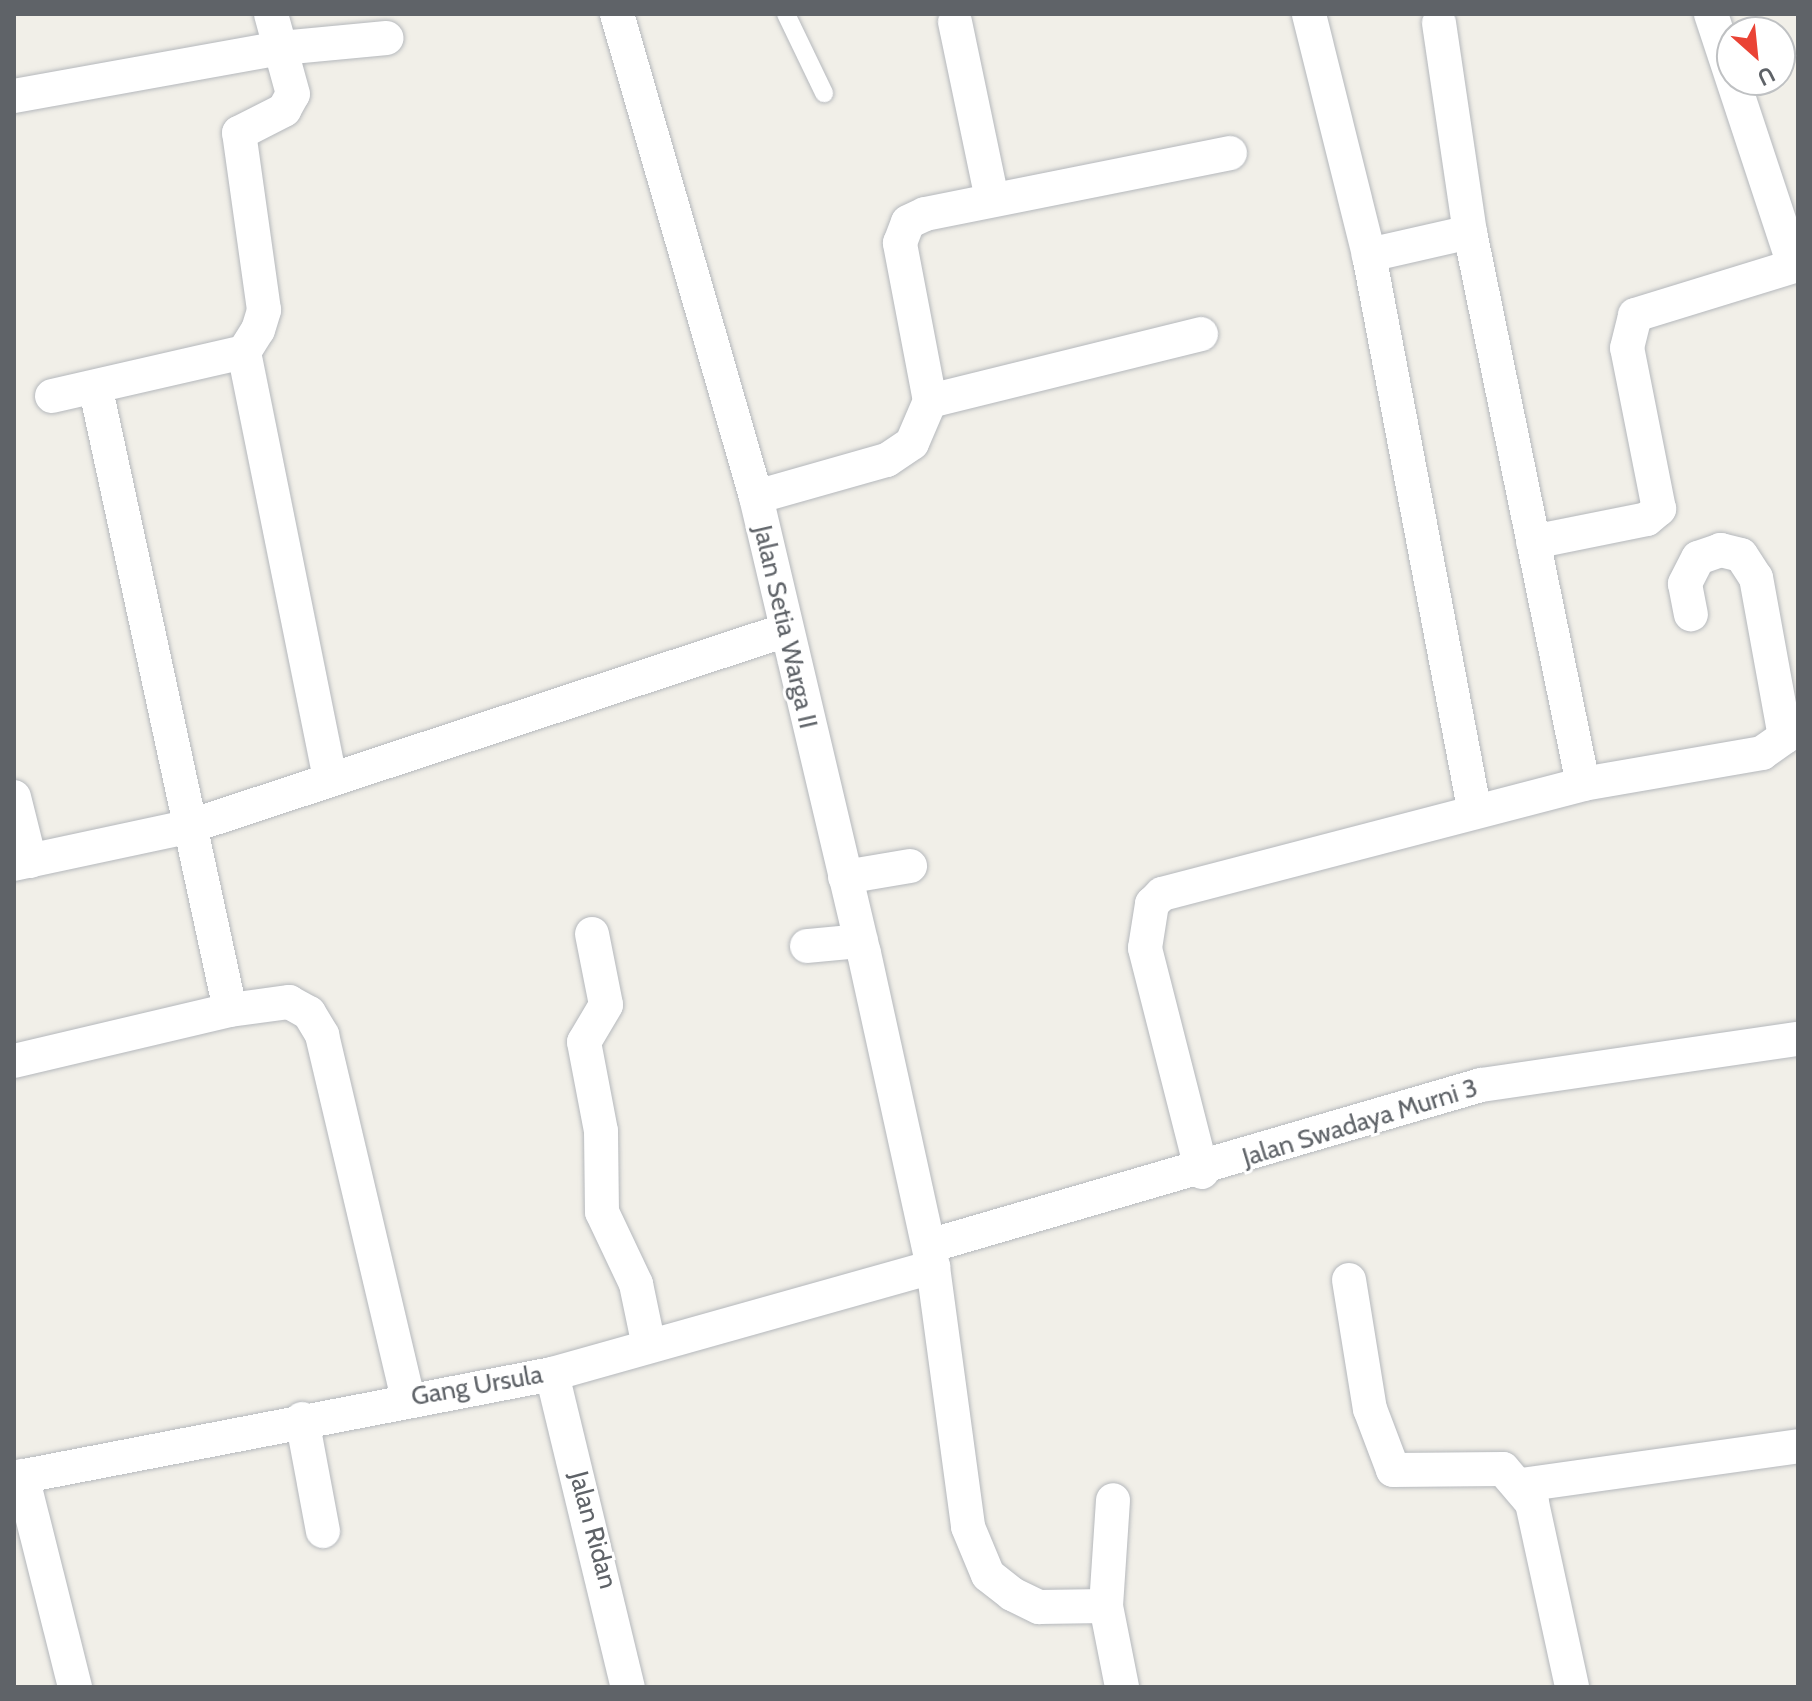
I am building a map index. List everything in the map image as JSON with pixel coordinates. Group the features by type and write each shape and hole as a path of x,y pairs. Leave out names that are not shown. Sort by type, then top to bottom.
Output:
{"street":[{"path":"271,14 292,87 289,106 239,133 264,310 244,352 330,778"},
{"name":"Jalan Setia Warga II","path":"617,14 756,497 783,631 861,941 931,1257 968,1527 982,1563 1012,1594 1039,1607 1106,1606"},
{"path":"1309,14 1369,255 1474,808"},
{"path":"1533,542 1647,519 1659,509 1627,348 1635,315 1796,265 1711,14"},
{"path":"955,22 992,199"},
{"path":"1439,23 1470,232 1583,784"},
{"path":"14,96 281,48 387,38"},
{"path":"756,497 887,460 912,443 930,401 902,235 925,214 1230,153"},
{"path":"1369,255 1470,232"},
{"path":"930,401 1201,334"},
{"path":"52,396 96,390 244,352"},
{"path":"96,390 230,1010"},
{"path":"1202,1172 1145,948 1152,904 1162,894 1474,808 1583,784 1762,753 1785,737 1756,578 1741,555 1721,550 1698,558 1685,584 1691,614"},
{"path":"14,797 22,862 191,826 783,631"},
{"path":"845,877 910,866"},
{"path":"592,934 606,1005 584,1042 601,1131 602,1212 636,1284 649,1346"},
{"path":"807,946 861,941"},
{"path":"14,1061 230,1010 289,1002 309,1013 322,1035 408,1398"},
{"name":"Jalan Swadaya Murni 3","path":"931,1257 1481,1085 1798,1039"},
{"name":"Gang Ursula","path":"18,1477 408,1398 552,1374 931,1257"},
{"path":"1349,1280 1370,1409 1393,1470 1487,1465 1522,1485 1798,1446"},
{"name":"Jalan Ridan","path":"552,1374 628,1687"},
{"path":"302,1419 323,1531"},
{"path":"18,1477 75,1687"},
{"path":"1522,1485 1542,1538 1572,1687"},
{"path":"1113,1500 1106,1606 1122,1687"}],"lane":[{"path":"786,14 824,93"}]}
